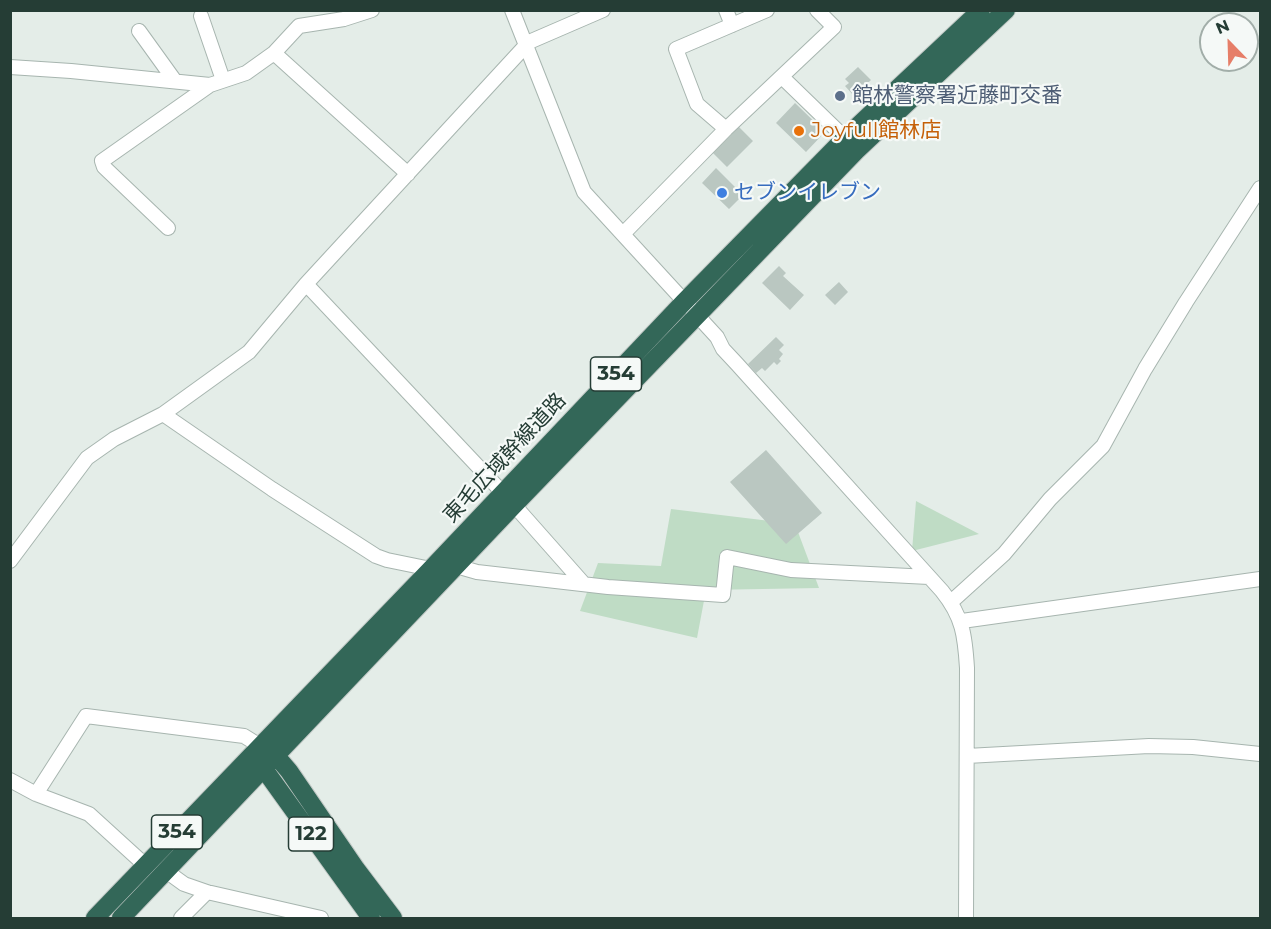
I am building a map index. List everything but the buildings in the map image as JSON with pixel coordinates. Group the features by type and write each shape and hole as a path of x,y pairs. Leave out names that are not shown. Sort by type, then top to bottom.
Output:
{"highway":[{"name":"東毛広域幹線道路","path":"121,918 456,566 509,499 684,302 844,138 981,10"},
{"name":"東毛広域幹線道路","path":"95,918 431,569 509,499 698,316 856,151 1006,10"},
{"name":"122","path":"260,746 371,918"},
{"name":"122","path":"270,763 393,918"}],"street":[{"path":"168,228 104,167 102,161 216,82 246,73 274,53 299,26 344,19 372,10"},
{"path":"512,10 584,192 717,337 723,349 929,577 951,602 962,621 967,668 966,918"},
{"path":"10,561 87,458 114,439 163,414 249,352 306,284 529,42 603,10"},
{"path":"726,10 732,25"},
{"path":"726,129 697,104 676,49 767,10"},
{"path":"623,234 726,129 834,27 817,10"},
{"path":"201,16 216,82"},
{"path":"139,31 175,81"},
{"path":"274,53 408,174"},
{"path":"10,68 216,82"},
{"path":"782,77 844,138"},
{"path":"951,602 1004,554 1050,499 1103,447 1145,369 1260,188"},
{"path":"306,284 509,499 584,583"},
{"path":"163,414 272,489 376,556 431,569"},
{"path":"456,566 477,572 723,596 727,557 791,570 929,577"},
{"path":"962,621 1260,579"},
{"path":"36,794 86,716 244,736 260,746"},
{"path":"967,756 1149,746 1193,747 1260,754"},
{"path":"10,780 36,794 89,814 145,865"},
{"path":"166,871 184,884 279,914 321,918"},
{"path":"181,918 207,892"}],"green space":[{"path":"916,501 979,534 912,551"},
{"path":"671,509 795,524 819,588 706,590 697,638 580,611 598,563 661,566"}],"place":[{"name":"館林警察署近藤町交番","path":"840,96"},
{"name":"Joyfull館林店","path":"799,131"},
{"name":"セブンイレブン","path":"722,193"}]}
